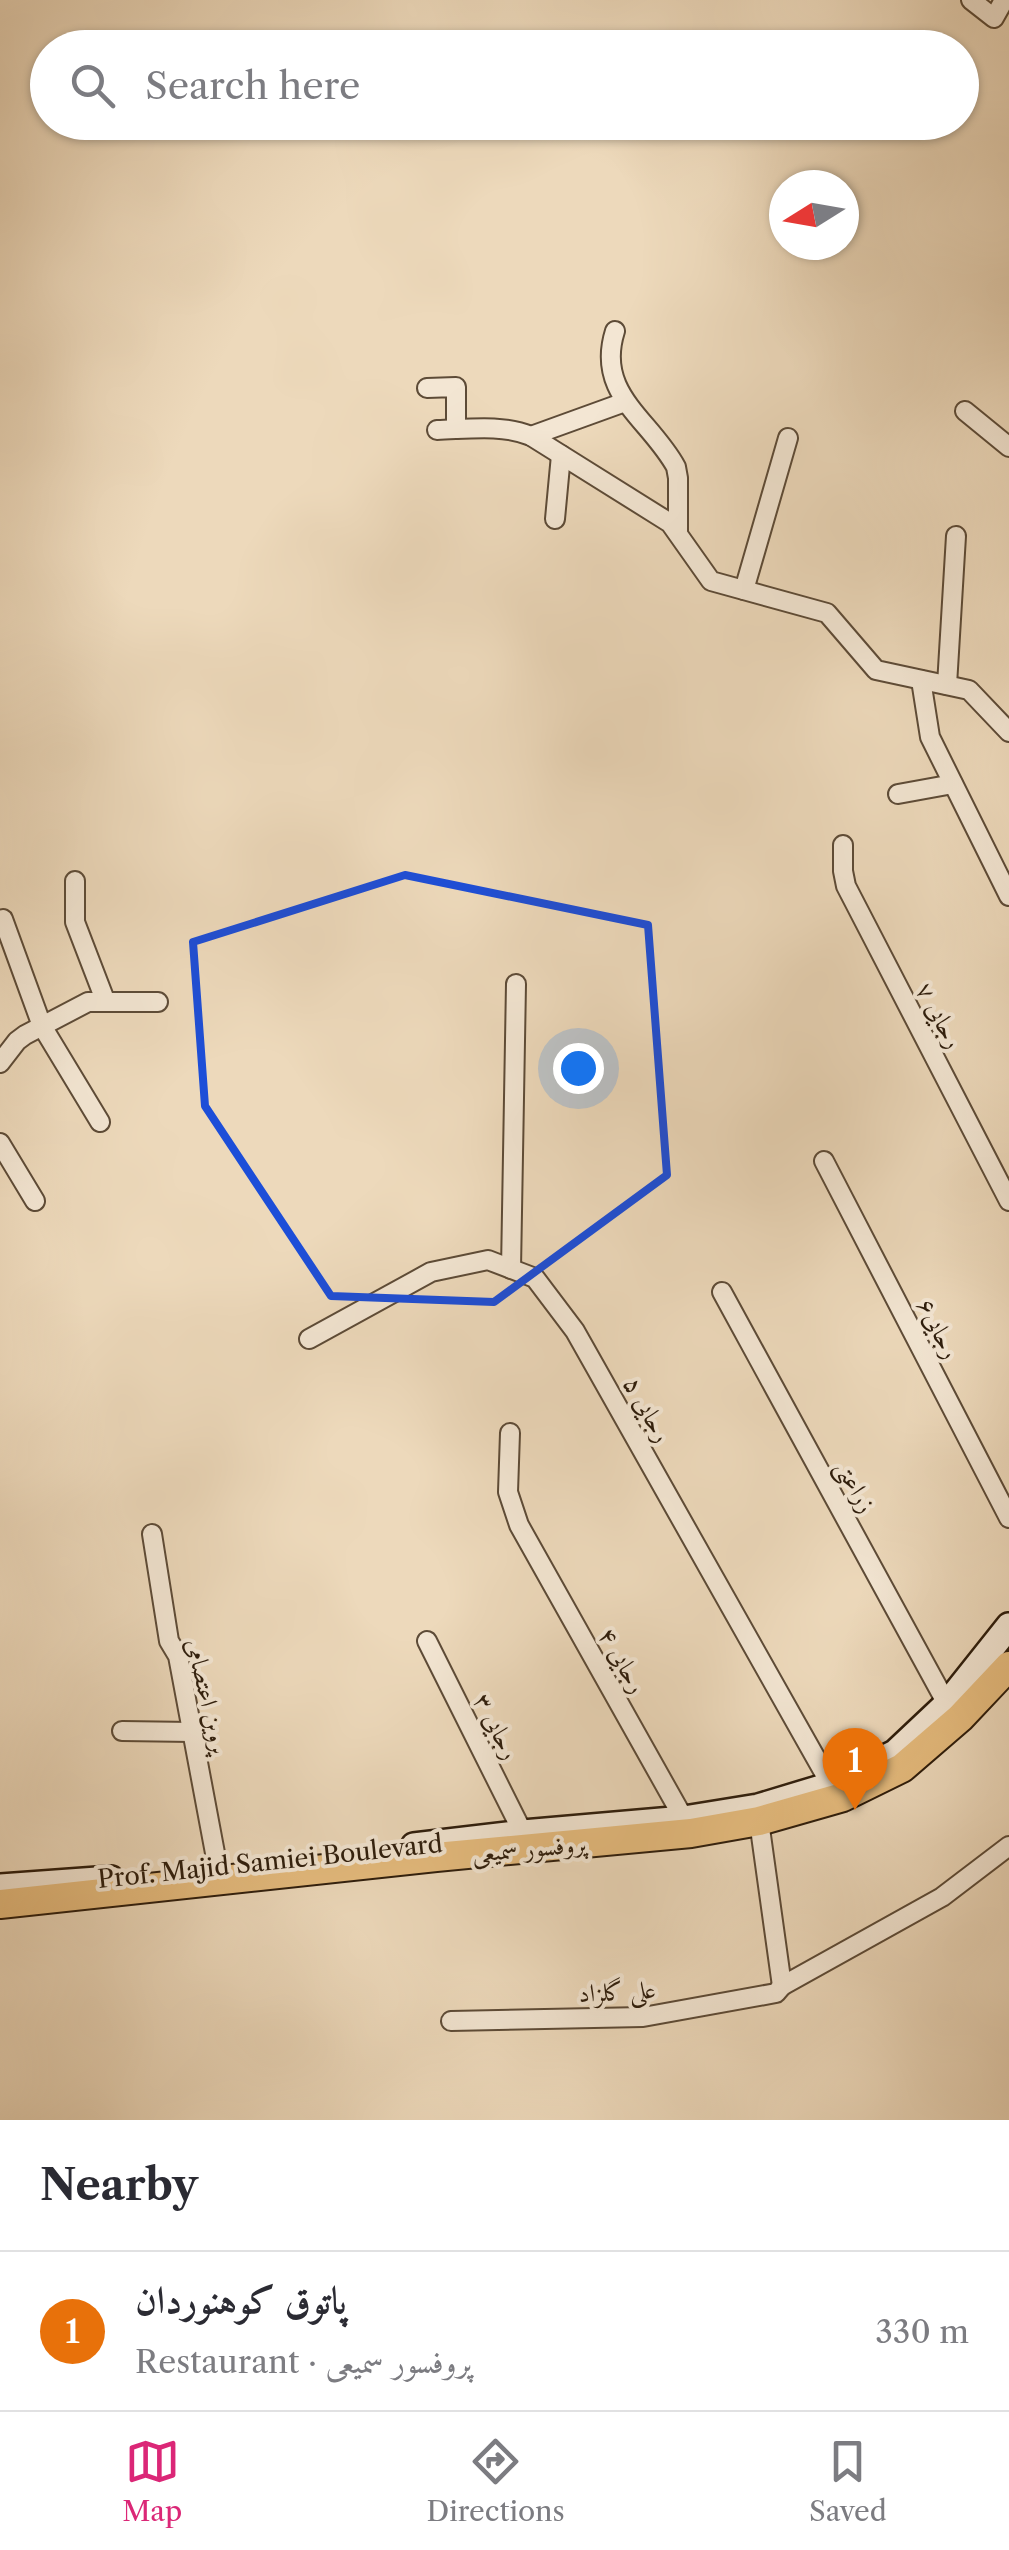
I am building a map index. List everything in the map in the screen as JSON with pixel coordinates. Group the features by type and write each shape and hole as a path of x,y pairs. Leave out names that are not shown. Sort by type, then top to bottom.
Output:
{"main road":[{"name":"Prof. Majid Samiei Boulevard","path":"0,1887 162,1876 523,1833 684,1819 758,1807 831,1786 895,1753 947,1704 1009,1626"},
{"name":"پروفسور سمیعی","path":"0,1904 691,1833 759,1821 843,1797 902,1768 960,1718 1009,1666"}],"street":[{"path":"971,0 1009,32"},
{"path":"994,18 1004,0"},
{"path":"615,332 609,350 614,381 625,402 676,467 678,533"},
{"path":"427,388 456,387 447,430 510,429 531,436 670,522 711,581 827,613 876,670 969,690 1009,732"},
{"path":"531,436 625,402"},
{"path":"966,411 1009,447"},
{"path":"744,590 788,438"},
{"path":"555,519 562,455"},
{"path":"947,685 956,536"},
{"path":"922,680 930,737 1009,896"},
{"path":"898,794 953,784"},
{"name":"رجایی ۷","path":"844,845 846,886 1009,1200"},
{"path":"75,881 76,922 105,1000"},
{"path":"0,920 4,919 42,1026 100,1122"},
{"path":"309,1339 431,1272 488,1260 511,1269 516,984"},
{"path":"0,1064 17,1042 88,1002 158,1002"},
{"path":"0,1142 35,1201"},
{"name":"رجایی۶","path":"824,1161 1009,1518"},
{"name":"رجایی ۵","path":"511,1269 535,1278 576,1331 831,1786"},
{"name":"زراعتی","path":"722,1292 947,1704"},
{"name":"رجایی ۴","path":"510,1432 508,1492 519,1525 684,1819"},
{"name":"پروین اعتصامی","path":"152,1534 169,1641 178,1656 218,1869"},
{"name":"رجایی ۳","path":"426,1641 523,1833"},
{"path":"122,1731 192,1732"},
{"path":"759,1821 782,1986"},
{"name":"علی گلزاد","path":"451,2020 643,2018 776,1993 782,1986 942,1897 1009,1846"}],"highlighted area":[{"path":"405,875 648,925 667,1175 494,1302 331,1296 205,1106 193,942"}],"place":[{"name":"پاتوق کوهنوردان","path":"855,1810"}]}
